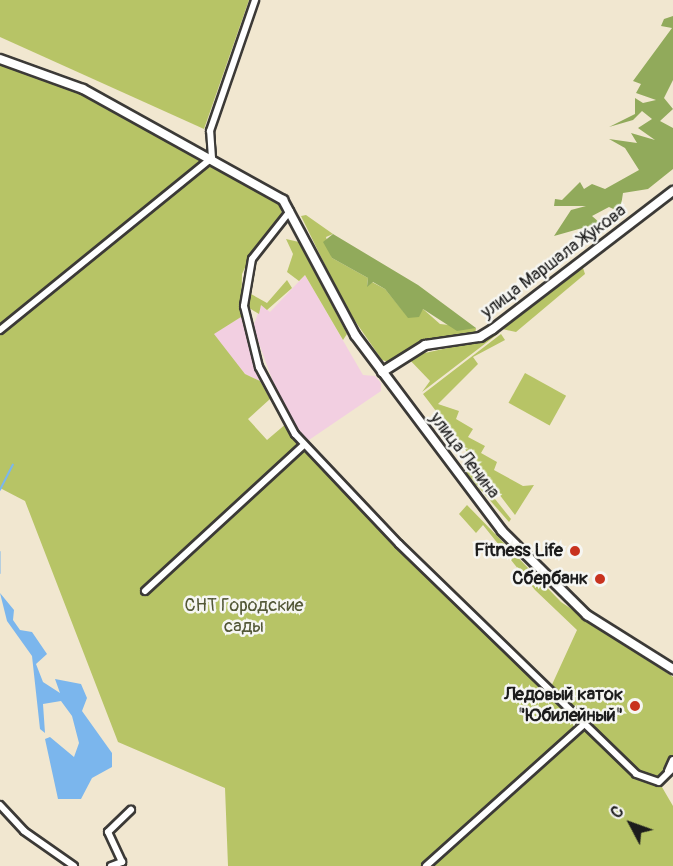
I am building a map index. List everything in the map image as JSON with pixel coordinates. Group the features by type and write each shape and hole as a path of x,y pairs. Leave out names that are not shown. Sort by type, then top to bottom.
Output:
{"main road":[{"path":"0,59 83,90 274,192 291,209"},
{"name":"улица Маршала Жукова","path":"382,372 425,345 480,337 493,329 673,191"},
{"name":"улица Ленина","path":"291,209 348,323 382,372 538,571 587,615 673,669"}],"street":[{"path":"0,330 212,158 210,131 255,0"},
{"path":"291,209 252,259 244,306 269,393 304,445 584,724 641,778 663,779"},
{"path":"145,591 304,445"},
{"path":"426,866 584,724"},
{"path":"663,779 673,760"},
{"path":"663,779 673,768"},
{"path":"0,805 24,831 74,866"},
{"path":"111,866 122,861 108,832 131,810"}],"shaded area":[{"path":"305,275 363,375 375,376 381,383 381,391 306,442 280,401 253,327 261,305 270,312"},
{"path":"241,317 260,381 245,374 213,334"}],"green space":[{"path":"0,0 249,0 204,129 0,37"},
{"path":"673,16 673,80 664,98 673,109 660,121 673,128 673,169 648,189 623,193 620,212 609,207 592,216 600,223 554,236 571,210 586,206 554,206 555,199 562,200 580,182 584,189 592,184 605,189 639,170 625,148 609,139 637,143 631,133 655,140 638,128 652,119 642,111 633,120 609,127 635,114 635,98 643,103 656,100 636,93 641,84 633,81 672,28 661,26 664,19"},
{"name":"СНТ Городские сады","path":"0,65 87,96 281,203 282,218 253,251 242,274 241,317 214,334 245,374 260,381 270,399 248,419 267,440 287,423 550,689 577,630 535,590 483,525 476,533 459,514 467,505 561,602 673,677 673,760 659,782 673,806 673,866 228,866 225,788 118,742 25,501 0,488"},
{"path":"306,215 333,234 326,237 332,258 368,278 367,286 372,282 385,289 408,317 423,309 440,324 476,328 475,335 421,343 389,362 382,360 346,308 301,216"},
{"path":"333,234 418,285 476,328 457,331 423,309 419,317 408,318 385,289 373,282 367,287 368,278 332,258 323,242"},
{"path":"286,239 299,242 347,334 343,340 305,275 299,281 287,272 293,254"},
{"path":"582,265 585,274 516,332 502,329"},
{"path":"287,280 292,288 267,310 261,305 259,314 246,306 251,294 267,303"},
{"path":"496,331 499,333 422,392 430,381 407,357 470,343"},
{"path":"501,334 505,340 473,357 478,364 438,404 459,411 456,419 473,429 468,437 485,446 481,453 497,462 494,470 523,486 534,485 515,515 423,394"},
{"path":"525,373 566,396 550,426 509,403"},
{"path":"471,469 511,519 509,522 466,473"}],"water":[{"path":"0,593 14,610 13,620 20,630 32,632 47,654 36,664 43,682 60,693 55,679 81,684 87,698 82,711 112,753 112,767 92,778 81,799 58,799 45,739 50,737 74,757 79,743 72,716 61,701 43,704 45,733 40,729 32,656 7,621"}],"waterway":[{"path":"0,490 13,465"},
{"path":"0,552 0,573"}],"place":[{"name":"Fitness Life","path":"575,551"},
{"name":"Сбербанк","path":"600,579"},
{"name":"Ледовый каток \"Юбилейный\"","path":"635,706"}]}
